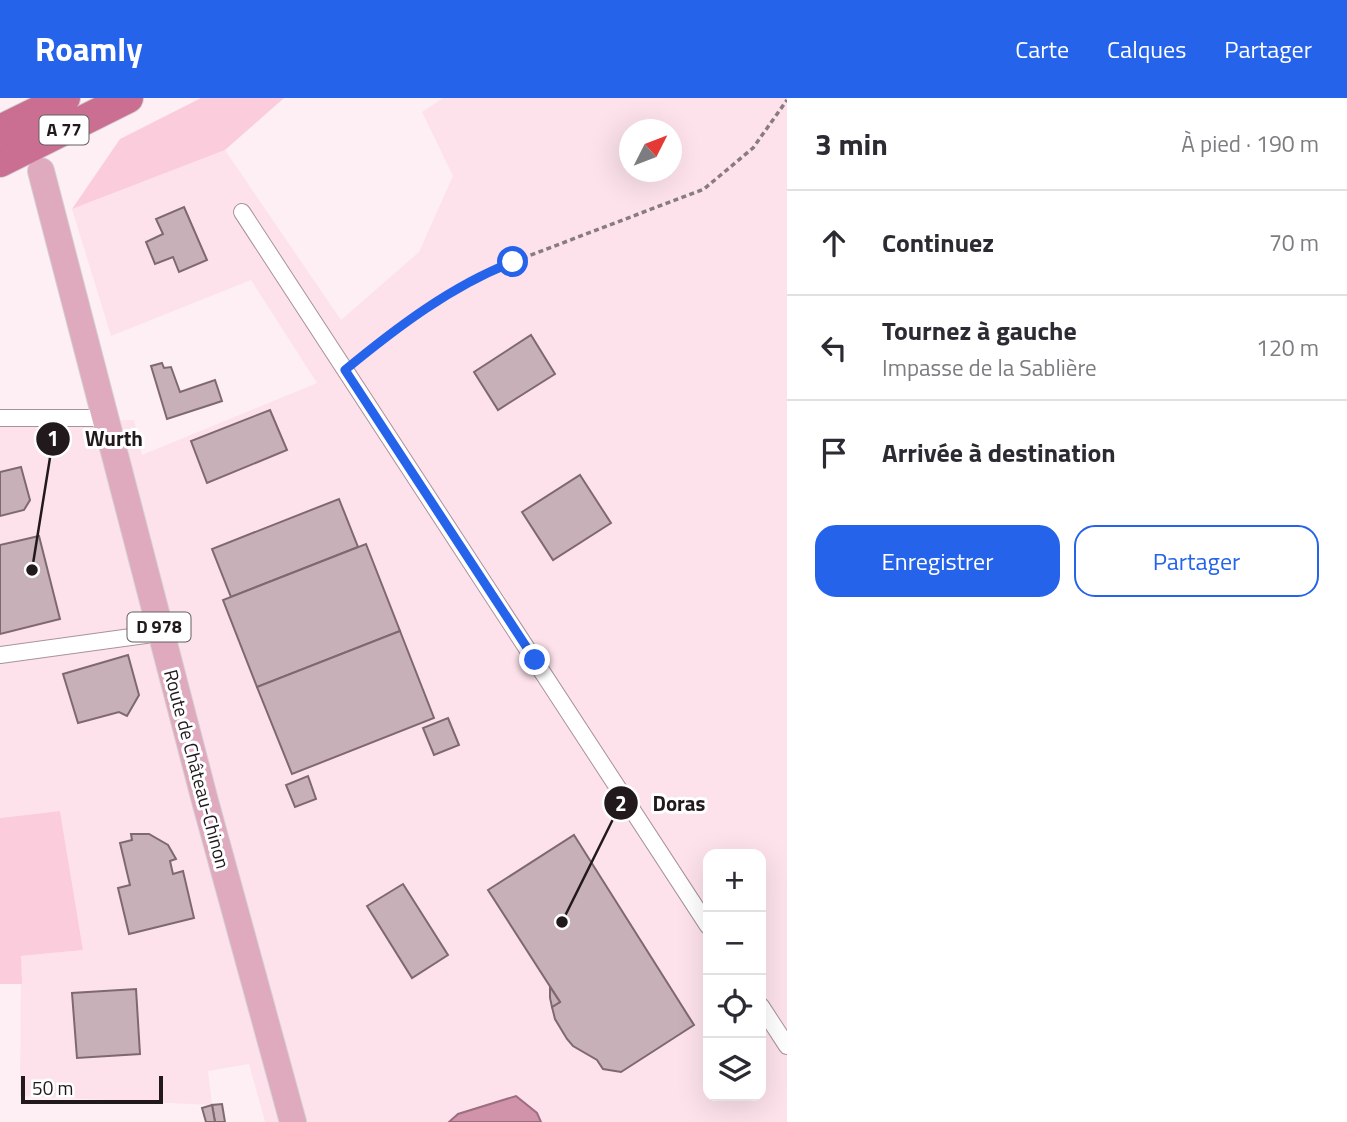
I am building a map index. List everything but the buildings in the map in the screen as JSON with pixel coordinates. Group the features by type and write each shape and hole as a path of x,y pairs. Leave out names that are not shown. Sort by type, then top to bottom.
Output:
{"highway":[{"name":"A 77","path":"0,130 65,98"},
{"name":"A 77","path":"0,162 128,98"}],"main road":[{"name":"Route de Château-Chinon","path":"41,171 160,633 293,1122"}],"street":[{"path":"242,212 703,918"},
{"path":"0,418 104,418"},
{"path":"0,655 160,633"},
{"path":"766,1014 787,1046"}],"path":[{"path":"345,370 400,325 489,271 704,189 753,148 787,100"}],"shaded area":[{"path":"201,98 284,98 225,150 72,209 120,139"},
{"path":"443,98 787,98 787,1122 265,1122 249,1064 208,1071 212,1105 20,1096 21,956 83,950 60,811 0,818 0,423 134,420 142,455 317,383 251,280 111,336 72,209 225,150 341,320 419,252 453,176 422,112"},
{"path":"60,811 83,950 21,956 22,984 0,984 0,818"},
{"path":"516,1096 537,1113 541,1122 449,1122 458,1114"}],"place":[{"name":"Wurth","path":"32,570"},
{"name":"Doras","path":"562,922"}],"route":[{"path":"513,262 489,271 400,325 345,370 535,660"}]}
